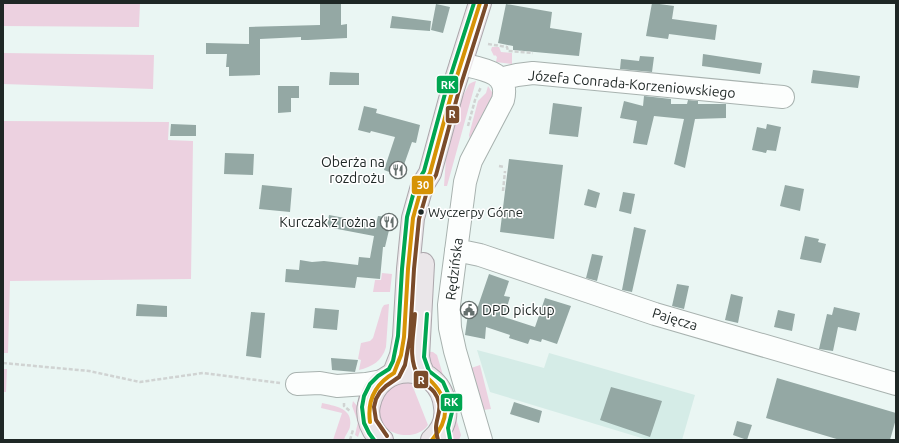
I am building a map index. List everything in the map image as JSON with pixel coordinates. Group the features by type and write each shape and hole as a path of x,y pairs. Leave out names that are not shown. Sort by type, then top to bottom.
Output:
{"main road":[{"name":"Rędzińska","path":"367,423 370,397 375,388 388,377 401,355 404,337 408,262 413,218 422,186 430,173 452,92 480,3"},
{"name":"Rędzińska","path":"424,375 418,357 426,225 432,187 430,173"},
{"path":"388,377 410,371 424,375 438,386 442,394 446,411 445,420 439,436"},
{"path":"367,423 382,440"}],"street":[{"path":"461,64 494,73 500,79"},
{"name":"Józefa Conrada-Korzeniowskiego","path":"500,79 517,74 533,73 783,97"},
{"name":"Rędzińska","path":"481,440 455,350 450,328 449,305 465,182 471,161 505,92 504,86 500,79"},
{"name":"Pajęcza","path":"456,250 480,255 655,314 896,384"},
{"path":"297,384 320,383 337,386 366,384 388,377"},
{"path":"337,386 367,423"}],"path":[{"path":"488,44 507,47 508,51 539,54"},
{"path":"499,166 505,167"},
{"path":"502,192 505,171"},
{"path":"3,363 89,372 140,382 203,373 297,384"}],"shaded area":[{"path":"3,3 140,3 139,27 3,26"},
{"path":"492,47 499,47 501,52 512,53 512,64 496,62 497,57 495,55 494,56 491,50"},
{"path":"3,53 154,55 153,89 3,84"},
{"path":"476,81 447,186 444,186 446,158 462,98 469,84"},
{"path":"488,86 493,96 470,140 469,135 478,101 486,93"},
{"path":"3,121 169,122 168,140 193,141 191,279 10,281 8,353 3,353"},
{"path":"382,273 392,274 390,292 373,292 375,280 381,280"},
{"path":"389,304 386,347 384,352 376,363 359,370 361,360 358,359 361,343 370,341 373,338 382,308 384,305"},
{"path":"477,350 544,368 549,353 695,395 682,440 648,440 490,392"},
{"path":"423,351 433,352 437,355 461,435 459,440 449,440 435,376"},
{"path":"480,365 491,409 483,410 471,368"},
{"path":"3,369 7,369 6,392 3,392"},
{"path":"411,382 428,425 422,431 415,434 398,434 384,426 380,420 378,409 382,397 390,387 394,384"},
{"path":"353,401 358,407 361,428 358,437 355,435 358,422 352,406"},
{"path":"322,403 342,409 349,415 350,428 344,440 333,440 342,413 321,408"}],"building":[{"path":"320,3 341,3 341,25 347,24 347,38 308,40 301,40 301,37 260,39 260,75 229,76 229,67 226,67 227,54 206,54 206,43 249,44 249,27 320,25"},
{"path":"652,3 674,6 672,19 717,25 715,40 669,34 668,39 646,36"},
{"path":"436,4 450,7 443,33 431,30"},
{"path":"506,4 552,12 550,28 582,33 579,56 513,50 513,46 498,43"},
{"path":"392,16 431,21 430,31 390,28"},
{"path":"703,54 762,63 760,74 702,66"},
{"path":"640,56 654,57 652,72 620,69 621,59 639,61"},
{"path":"813,70 860,76 858,88 811,83"},
{"path":"330,72 359,73 359,85 329,85"},
{"path":"278,86 299,86 299,98 291,98 291,112 278,113"},
{"path":"644,96 671,99 671,104 687,104 688,100 698,101 698,104 726,104 726,118 695,119 685,168 674,164 684,119 654,116 647,145 633,143 637,121 620,118 624,101 643,106"},
{"path":"553,103 582,107 578,137 549,134"},
{"path":"364,106 377,109 376,113 420,125 416,143 412,142 400,176 384,170 395,137 371,131 370,133 358,130"},
{"path":"171,124 196,125 196,136 170,136"},
{"path":"767,124 781,127 776,151 767,150 766,153 752,150 757,127 766,129"},
{"path":"225,153 254,154 253,175 224,174"},
{"path":"509,159 563,165 554,239 500,232"},
{"path":"262,185 292,188 290,212 259,209"},
{"path":"785,185 804,189 800,211 780,206"},
{"path":"588,189 600,193 596,208 584,205"},
{"path":"623,192 635,194 631,214 619,211"},
{"path":"329,215 376,224 378,216 387,217 386,226 390,226 385,247 383,247 380,279 357,277 355,288 285,282 286,269 299,270 300,260 358,265 359,257 370,258 374,236 327,227"},
{"path":"634,227 646,230 632,292 622,290"},
{"path":"805,236 819,239 818,242 826,244 821,263 800,259"},
{"path":"592,254 603,256 597,281 586,278"},
{"path":"489,274 509,281 504,296 510,297 504,317 535,327 545,298 571,306 557,344 542,339 541,342 530,339 528,344 509,338 510,335 486,327 485,339 465,335 469,307 477,309"},
{"path":"677,284 689,286 684,309 672,306"},
{"path":"731,294 743,297 738,323 725,320"},
{"path":"137,304 167,306 167,317 136,316"},
{"path":"834,307 860,313 856,331 838,327 833,351 819,349 827,314 832,315"},
{"path":"315,308 339,310 337,330 313,328"},
{"path":"778,310 795,314 792,331 774,327"},
{"path":"251,312 265,313 261,358 246,356"},
{"path":"331,358 358,360 355,372 332,370"},
{"path":"777,378 896,413 896,419 890,440 840,440 766,418"},
{"path":"611,387 662,401 650,437 600,420"},
{"path":"514,402 542,411 539,423 510,414"},
{"path":"737,421 752,425 747,440 733,435"}],"transit line":[{"name":"RK","path":"374,440 364,423 362,407 364,396 370,384 378,376 389,369 393,361 398,336 407,217 416,184 424,171 446,90 474,3"},
{"name":"30","path":"394,373 401,355 404,337 413,218 422,186 430,173 452,92 480,3"},
{"name":"R","path":"387,436 376,420 374,407 380,392 399,377 405,365 410,337 419,219 428,188 436,175 458,94 486,5"},
{"name":"R","path":"415,314 412,346 413,362 415,370 421,381 435,393 439,403 436,428 438,440"},
{"name":"RK","path":"427,314 424,357 429,371 443,382 451,400 452,412 448,428 450,439"},
{"name":"30","path":"370,422 369,414 371,400 374,393 382,382 394,373"},
{"name":"30","path":"424,375 438,390 443,398 445,406 443,422 439,431 432,440"}],"place":[{"name":"Oberża na rozdrożu","path":"398,170"},
{"name":"Wyczerpy Górne","path":"421,212"},
{"name":"Kurczak z rożna","path":"389,222"},
{"name":"DPD pickup","path":"469,310"}]}
